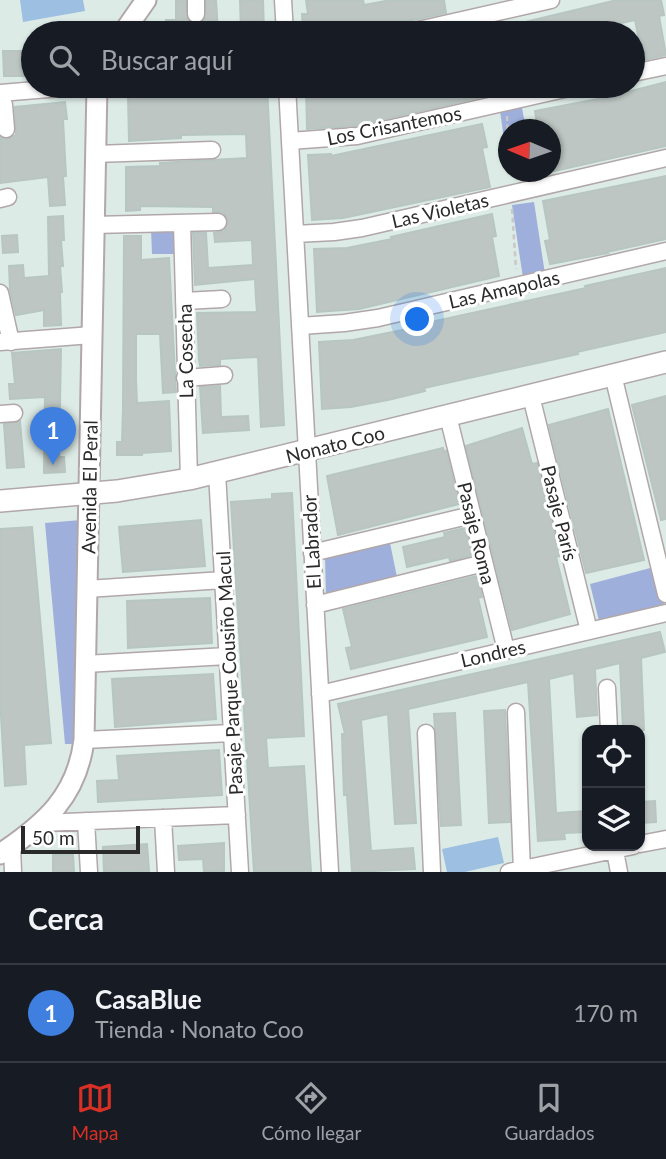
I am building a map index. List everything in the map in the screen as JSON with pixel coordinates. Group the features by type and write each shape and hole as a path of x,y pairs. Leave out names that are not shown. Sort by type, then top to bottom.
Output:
{"main road":[{"name":"Nonato Coo","path":"0,501 89,494 188,480 666,362"}],"street":[{"path":"131,21 146,0"},
{"path":"283,0 284,21"},
{"path":"458,21 551,0"},
{"path":"645,71 666,66"},
{"path":"6,129 0,94 21,92"},
{"name":"Avenida El Peral","path":"6,850 52,812 71,786 82,757 97,98"},
{"name":"El Labrador","path":"288,98 330,872"},
{"name":"Los Crisantemos","path":"290,141 357,136 524,98"},
{"path":"95,154 212,150"},
{"name":"Las Violetas","path":"295,234 347,231 666,159"},
{"path":"93,225 218,222"},
{"name":"La Cosecha","path":"183,223 188,480"},
{"name":"Las Amapolas","path":"300,326 362,321 666,251"},
{"path":"0,293 6,342 92,335"},
{"path":"184,300 222,299"},
{"path":"185,378 224,375"},
{"path":"613,375 666,594"},
{"name":"Pasaje París","path":"531,396 589,631"},
{"name":"Pasaje Roma","path":"448,416 506,650"},
{"name":"Pasaje Parque Cousiño Macul","path":"217,473 240,872"},
{"path":"312,553 472,515"},
{"path":"315,605 484,563"},
{"path":"87,589 223,580"},
{"name":"Londres","path":"320,694 666,613"},
{"path":"85,664 228,656"},
{"path":"607,688 609,725"},
{"path":"516,712 518,871 601,851"},
{"path":"84,740 232,733"},
{"path":"426,733 432,872"},
{"path":"41,823 237,815"},
{"path":"163,818 166,872"},
{"path":"86,821 89,872"},
{"path":"645,843 666,839"},
{"path":"6,850 13,872"},
{"path":"615,851 619,872"}],"path":[{"path":"506,102 507,119"},
{"path":"512,194 517,286"}],"shaded area":[{"path":"20,0 83,0 85,11 23,21"},
{"path":"522,108 524,119 501,119 500,111"},
{"path":"534,202 545,274 523,278 512,205"},
{"path":"151,229 180,229 180,254 152,254"},
{"path":"81,520 73,744 65,744 45,523"},
{"path":"390,543 398,582 326,597 325,557"},
{"path":"654,567 664,604 599,621 590,584"},
{"path":"498,837 504,863 465,872 447,872 442,849"}],"building":[{"path":"176,0 186,0 187,19 190,21 166,20 176,20"},
{"path":"206,0 216,0 217,21 201,21 205,19"},
{"path":"240,0 263,0 264,21 241,21"},
{"path":"306,0 363,0 364,5 391,0 444,0 446,13 408,21 302,21 302,14 308,14"},
{"path":"617,0 661,0 664,15 659,16 666,55 645,60 645,21 529,21"},
{"path":"3,51 21,51 21,76 4,76"},
{"path":"666,82 666,146 561,170 561,119 536,119 535,111 603,98 645,98 645,87"},
{"path":"128,98 268,98 284,425 261,427 258,357 220,359 220,365 200,366 197,313 257,312 255,279 195,285 193,233 206,233 208,268 253,265 252,240 215,242 214,233 224,231 228,221 224,213 213,212 213,207 140,206 140,210 126,211 126,167 247,158 246,134 181,135 181,138 129,141"},
{"path":"306,98 478,98 354,126 307,129"},
{"path":"65,102 65,205 50,206 48,177 0,183 0,137 8,139 16,135 15,107"},
{"path":"482,124 487,147 482,148 490,187 343,218 312,220 308,155 331,156"},
{"path":"666,176 666,239 550,264 545,241 550,240 543,201"},
{"path":"492,214 496,236 492,237 499,276 359,309 317,312 314,249 347,248"},
{"path":"63,216 61,325 44,326 44,310 16,315 10,290 9,266 23,265 24,278 49,276 48,217"},
{"path":"17,235 18,252 3,253 2,236"},
{"path":"124,236 141,236 141,260 169,258 176,392 163,393 160,334 136,334 136,380 137,403 169,401 171,451 117,455 117,442 122,442"},
{"path":"666,268 666,332 424,388 425,391 388,400 322,409 319,342 353,340 432,324 431,322"},
{"path":"61,349 59,457 64,457 65,472 44,473 45,397 10,399 9,384 15,384 12,353"},
{"path":"220,386 221,417 248,416 249,430 203,433 200,387"},
{"path":"666,396 666,519 661,520 632,405"},
{"path":"608,409 644,560 586,573 549,425"},
{"path":"20,421 24,467 7,468 4,424"},
{"path":"522,428 532,464 537,463 560,556 556,557 570,614 512,630 466,446"},
{"path":"443,448 459,504 338,535 327,476"},
{"path":"292,493 304,736 266,738 268,768 304,766 311,872 254,872 231,502 272,499 272,494"},
{"path":"201,520 205,566 123,572 119,527"},
{"path":"32,527 51,743 24,745 26,784 5,786 0,698 0,529"},
{"path":"465,528 472,555 450,561 449,557 407,567 403,547 445,537 444,533"},
{"path":"477,576 482,597 478,598 487,637 351,669 346,648 352,647 343,609"},
{"path":"210,598 212,643 128,648 127,601"},
{"path":"660,632 665,652 641,658 644,725 623,725 620,663 595,669 597,715 577,717 574,673 549,679 556,813 582,811 582,832 564,833 565,839 538,841 528,682 408,709 416,823 395,824 388,714 361,720 371,851 413,848 415,869 352,872 347,795 344,795 342,734 345,734 338,704"},
{"path":"213,674 216,719 115,727 112,679"},
{"path":"505,710 510,822 489,823 484,711"},
{"path":"455,713 461,825 441,826 434,714"},
{"path":"219,750 222,795 98,802 97,781 119,780 117,756"},
{"path":"655,801 656,822 645,823 645,802"},
{"path":"224,843 224,872 204,872 203,859 179,860 178,846"},
{"path":"147,844 149,871 104,872 103,847"},
{"path":"73,854 74,872 53,872 53,855"}],"place":[{"name":"CasaBlue","path":"53,465"}]}
